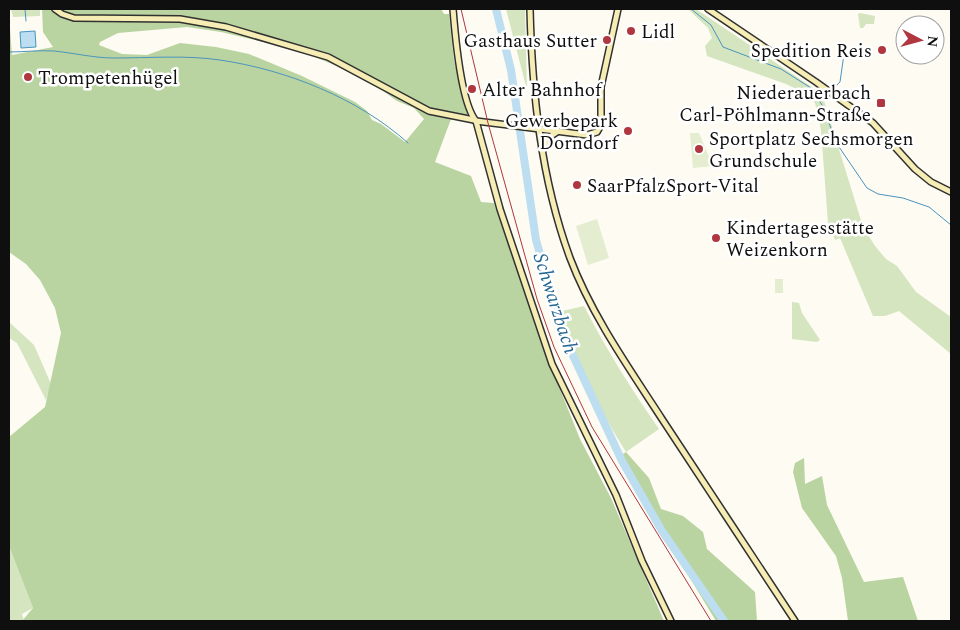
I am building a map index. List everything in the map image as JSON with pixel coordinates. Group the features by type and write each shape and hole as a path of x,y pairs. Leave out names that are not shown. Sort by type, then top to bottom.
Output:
{"street":[{"path":"55,9 70,17 180,20 209,23 328,57 429,111 475,121 592,135 600,128 599,94 618,9"},
{"path":"453,9 461,73 500,208 552,364 616,495 642,561 670,621"},
{"path":"530,9 539,129 554,209 571,260 585,291 619,353 795,621"},
{"path":"708,9 831,92 879,128 914,169 932,182 951,192"},
{"path":"543,151 551,136 558,131"}],"green space":[{"path":"11,9 40,9 40,16 13,17"},
{"path":"42,9 441,9 444,14 449,14 454,60 467,115 451,119 435,162 471,176 481,202 494,203 555,377 580,439 611,498 664,621 22,621 33,608 9,546 9,437 45,407 61,333 55,308 40,280 26,264 9,252 9,15 12,55 53,47 43,32","holes":["187,27 221,32 297,50 337,66 379,88 397,101 414,108 424,119 405,142 381,124 372,120 367,111 355,102 302,76 249,54 216,47 180,43 147,55 122,54 99,45 100,42 118,33"]},
{"path":"506,9 525,9 527,90"},
{"path":"688,9 696,9 822,94 863,227 875,246 886,259 897,266 916,292 951,317 951,354 899,311 885,316 873,316 840,238 835,240 828,223 821,130 815,103 804,93 786,84 707,56 705,46 712,38 708,28"},
{"path":"858,14 875,16 874,24 866,24 863,28 860,28"},
{"name":"Sportplatz Sechsmorgen Grundschule","path":"690,133 699,133 713,166 693,168"},
{"path":"597,219 609,258 588,265 576,226"},
{"path":"775,279 783,279 783,293 775,293"},
{"path":"792,302 799,303 802,313 820,340 817,342 792,339"},
{"path":"584,306 619,369 659,429 626,452 587,384 571,349 558,312"},
{"path":"9,322 34,345 51,384 46,400 17,343 9,338"},
{"path":"626,452 649,478 661,509 683,516 703,532 707,549 755,592 757,621 716,621 617,458"},
{"path":"804,458 805,484 822,476 827,505 864,582 903,577 918,621 848,621 842,578 836,556 802,508 793,472 795,463"},
{"path":"9,546 33,608 22,614 24,621 9,621"}],"water":[{"path":"35,31 36,47 21,48 20,32"}],"waterway":[{"path":"25,9 26,21"},
{"name":"Schwarzbach","path":"496,9 511,70 536,240 563,334 622,461 662,531 724,621"},
{"name":"Schwarzbach","path":"691,9 711,25 723,47 781,69 811,88 822,105 837,144 867,188 878,194 903,198 929,207 951,225"},
{"path":"9,52 54,51 106,58 194,58 220,60 245,65 271,71 320,88 367,112 408,143"},
{"path":"831,91 840,82 844,54"},
{"path":"819,97 827,93"}],"railway":[{"path":"461,9 488,123 537,299 554,347 592,427 711,621"}],"place":[{"name":"Lidl","path":"631,31"},
{"name":"Gasthaus Sutter","path":"607,40"},
{"name":"Spedition Reis","path":"882,50"},
{"name":"Trompetenhügel","path":"28,77"},
{"name":"Alter Bahnhof","path":"472,89"},
{"name":"Niederauerbach Carl-Pöhlmann-Straße","path":"881,103"},
{"name":"Gewerbepark Dorndorf","path":"628,131"},
{"name":"Sportplatz Sechsmorgen Grundschule","path":"699,149"},
{"name":"SaarPfalzSport-Vital","path":"577,185"},
{"name":"Kindertagesstätte Weizenkorn","path":"716,238"}]}
